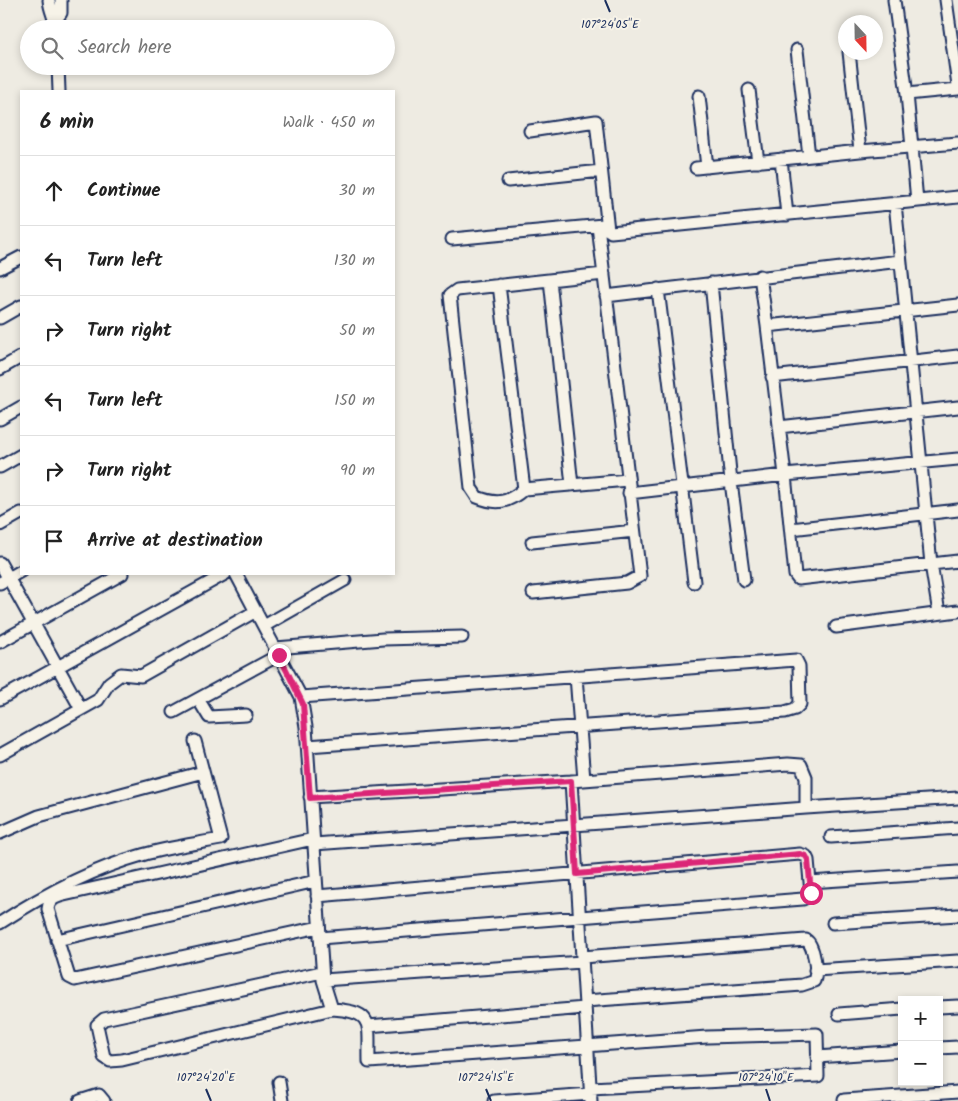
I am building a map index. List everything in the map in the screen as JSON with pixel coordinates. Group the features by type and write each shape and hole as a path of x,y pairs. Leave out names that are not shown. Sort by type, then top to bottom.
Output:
{"street":[{"path":"49,0 53,20"},
{"path":"58,20 61,13 61,0"},
{"path":"894,0 907,94 917,201"},
{"path":"946,0 958,85"},
{"path":"797,50 809,156"},
{"path":"850,60 860,151"},
{"path":"58,75 59,90"},
{"path":"907,94 958,89"},
{"path":"749,90 758,162"},
{"path":"699,96 702,168 860,151 958,143"},
{"path":"530,131 596,122 601,171 606,296 640,576 635,580 533,593"},
{"path":"781,159 787,215"},
{"path":"508,181 601,171"},
{"path":"452,239 602,225 611,232 958,197"},
{"path":"894,203 926,514 939,613"},
{"path":"0,268 20,258"},
{"path":"606,296 760,276 900,261"},
{"path":"604,274 457,290 450,294 471,488 477,497 498,503 513,498 524,489 628,480"},
{"path":"760,276 785,476 795,575 798,579 958,561"},
{"path":"550,280 572,485"},
{"path":"711,282 731,482 744,580"},
{"path":"499,285 524,489"},
{"path":"658,289 694,582"},
{"path":"767,326 958,305"},
{"path":"0,318 20,307"},
{"path":"772,377 958,356"},
{"path":"0,369 20,358"},
{"path":"778,427 958,407"},
{"path":"0,419 20,408"},
{"path":"0,467 20,456"},
{"path":"629,494 958,459"},
{"path":"791,528 958,510"},
{"path":"0,525 20,514"},
{"path":"532,542 634,531"},
{"path":"0,564 4,580 33,623 80,709"},
{"path":"4,580 20,572"},
{"path":"0,642 120,575"},
{"path":"0,699 222,575"},
{"path":"239,575 301,697 307,746 322,976 332,1009"},
{"path":"264,626 345,580"},
{"path":"0,755 98,700 110,683 121,674 141,676 256,611"},
{"path":"836,627 958,612"},
{"path":"174,712 278,652 383,639 462,637"},
{"path":"301,697 796,660 799,666 800,704 795,710 307,746"},
{"path":"576,676 584,780"},
{"path":"198,699 209,717 246,715"},
{"path":"0,922 56,891 116,863 172,848 221,839 194,741"},
{"path":"310,798 571,781 788,764 801,765 806,777 806,808"},
{"path":"0,833 39,816 203,772"},
{"path":"571,781 591,1095"},
{"path":"317,896 800,854 806,856 808,860 811,893 803,899 579,916 319,932 75,980 68,977 48,909 49,903 54,898 313,841 574,827 958,798"},
{"path":"832,837 958,828"},
{"path":"810,882 958,872"},
{"path":"57,940 316,881"},
{"path":"833,923 958,915"},
{"path":"368,1026 802,985 814,981 816,976 812,946 806,940 582,960 322,976 104,1019 97,1025 104,1057 110,1061 122,1060 332,1009 355,1010 364,1017 368,1026 369,1062 707,1037 817,1034 818,1076 494,1101"},
{"path":"815,970 958,961"},
{"path":"943,1007 958,1006"},
{"path":"839,1014 898,1009"},
{"path":"943,1048 958,1047"},
{"path":"818,1057 898,1051"},
{"path":"279,1082 282,1101"},
{"path":"844,1100 958,1092"},
{"path":"80,1101 99,1095 104,1101"}],"route":[{"path":"279,655 303,704 310,798 571,781 577,874 800,854 806,856 808,860 811,893"}]}
